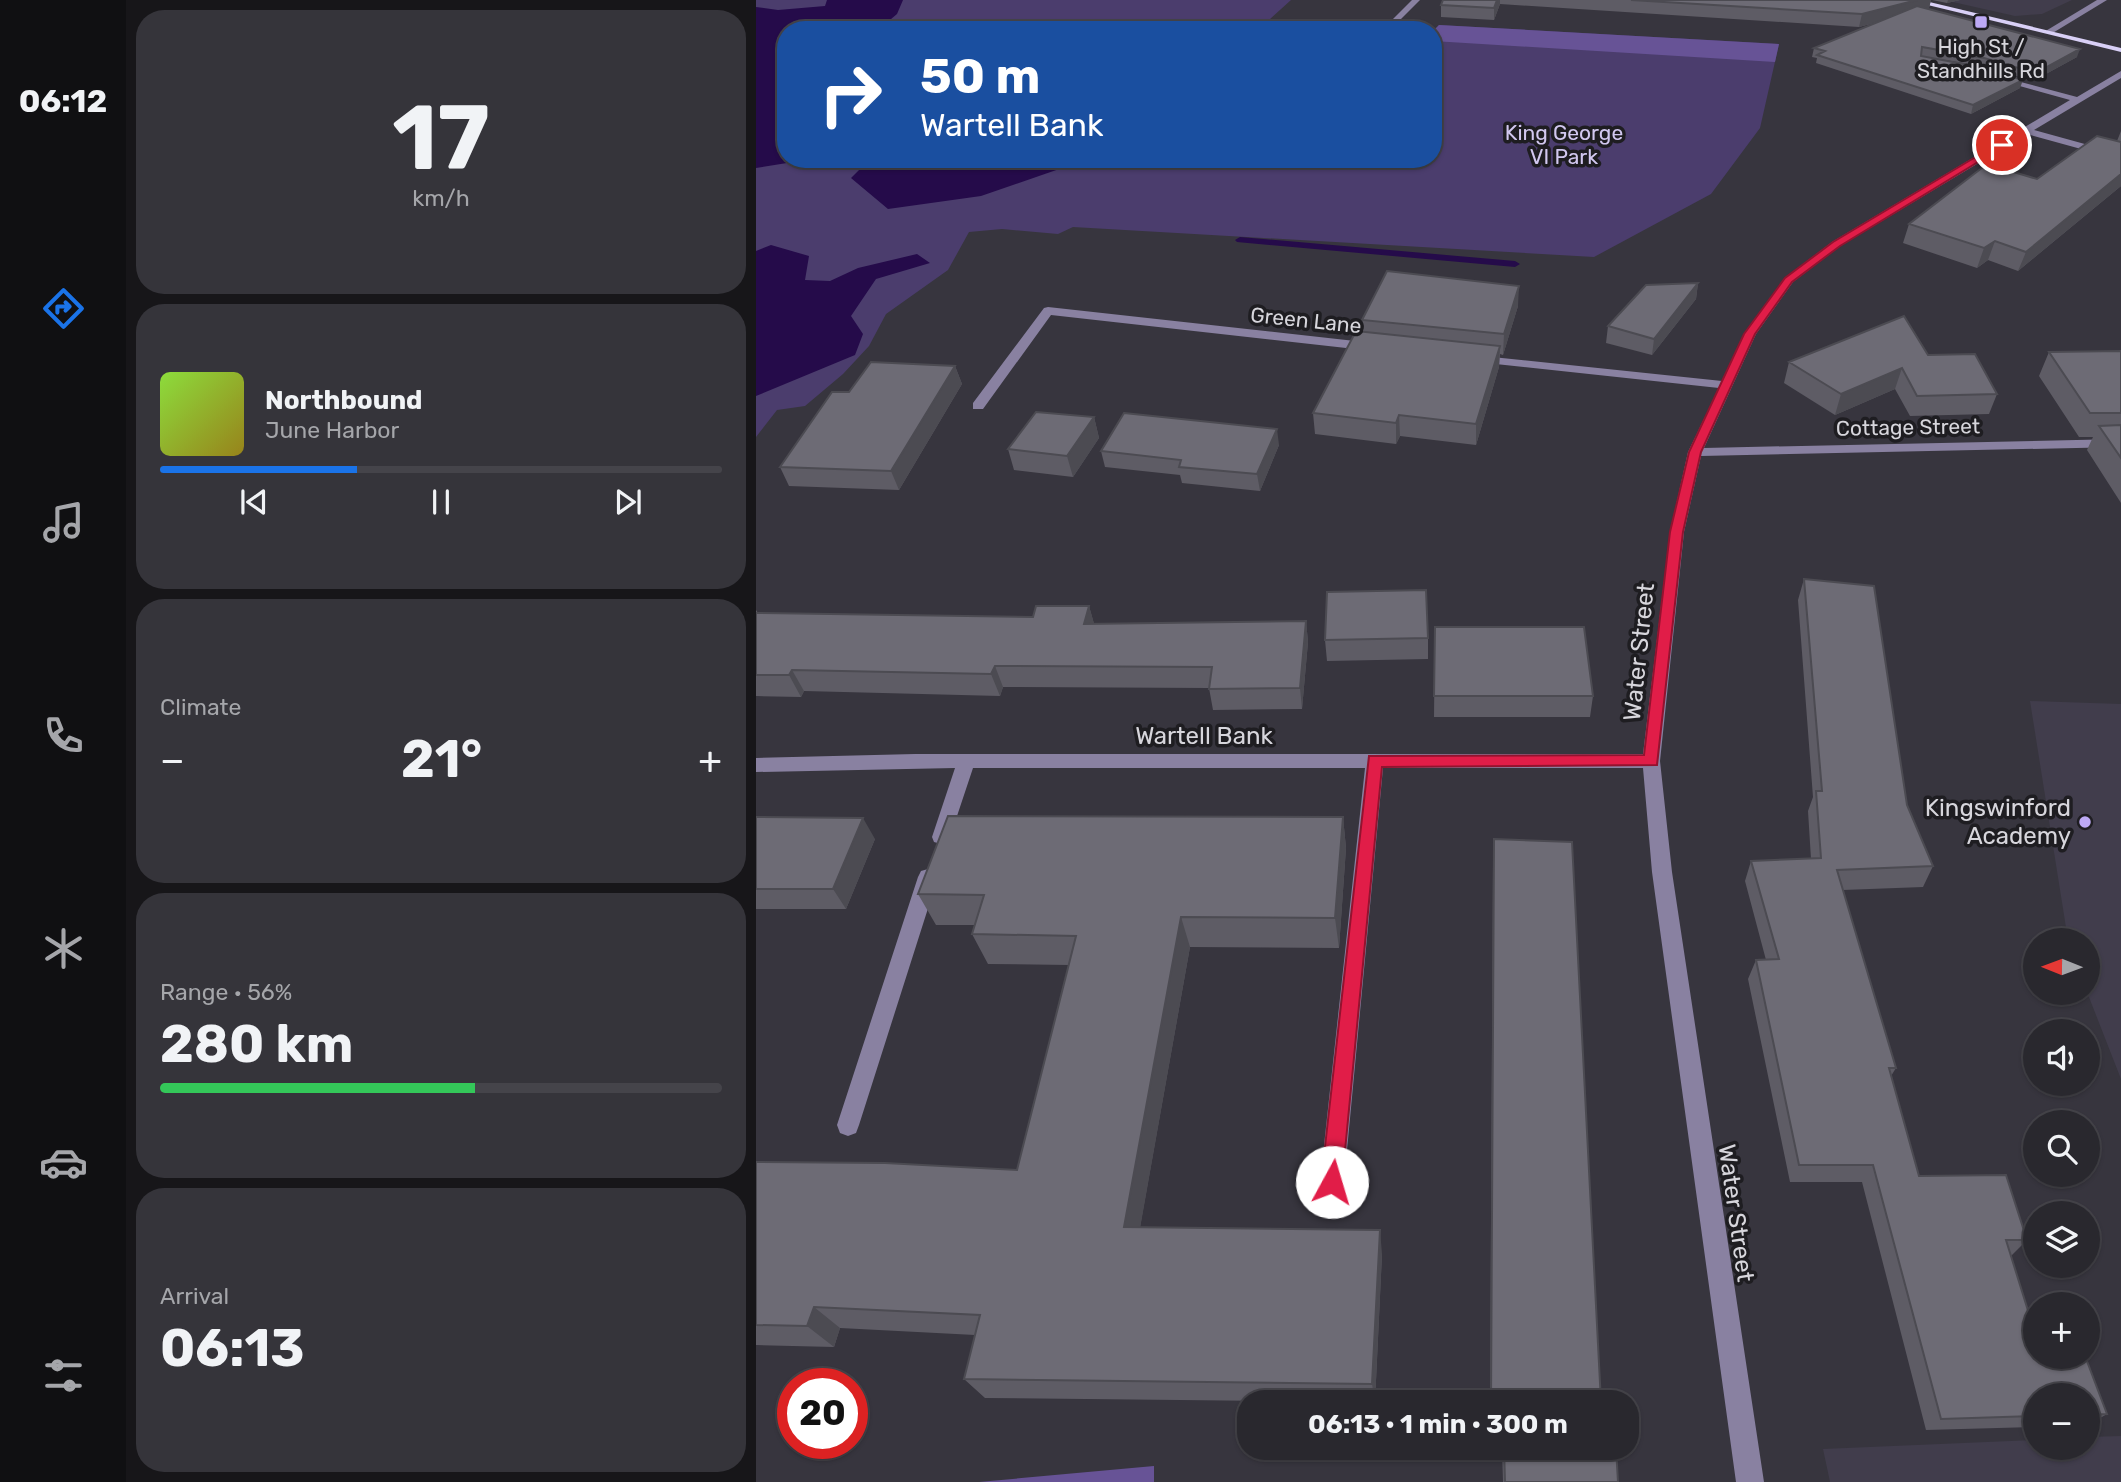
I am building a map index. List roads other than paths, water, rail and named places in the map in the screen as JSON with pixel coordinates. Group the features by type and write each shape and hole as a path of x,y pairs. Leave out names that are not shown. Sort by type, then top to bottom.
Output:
{"main road":[{"path":"1915,1 2121,50"}],"street":[{"path":"1394,21 1416,0"},
{"path":"2048,32 2103,0"},
{"path":"1898,6 1915,1"},
{"name":"Water Street","path":"1751,1482 1662,872 1651,761 1677,532 1695,452 1750,334 1788,280 1836,244 2121,74"},
{"path":"1991,75 2078,100"},
{"path":"2026,131 2121,157"},
{"name":"Green Lane","path":"978,406 1048,311 1389,348"},
{"path":"1458,356 1728,385"},
{"name":"Cottage Street","path":"1695,452 2121,443"},
{"path":"848,1125 966,761"},
{"name":"Wartell Bank","path":"756,765 966,761 1651,761"},
{"path":"1332,1182 1375,761"}],"waterway":[{"path":"1240,240 1515,264"}],"place":[{"name":"High St / Standhills Rd","path":"1981,22"},
{"name":"Kingswinford Academy","path":"2085,822"}],"park label":[{"name":"King George VI Park","path":"1564,144"}]}
